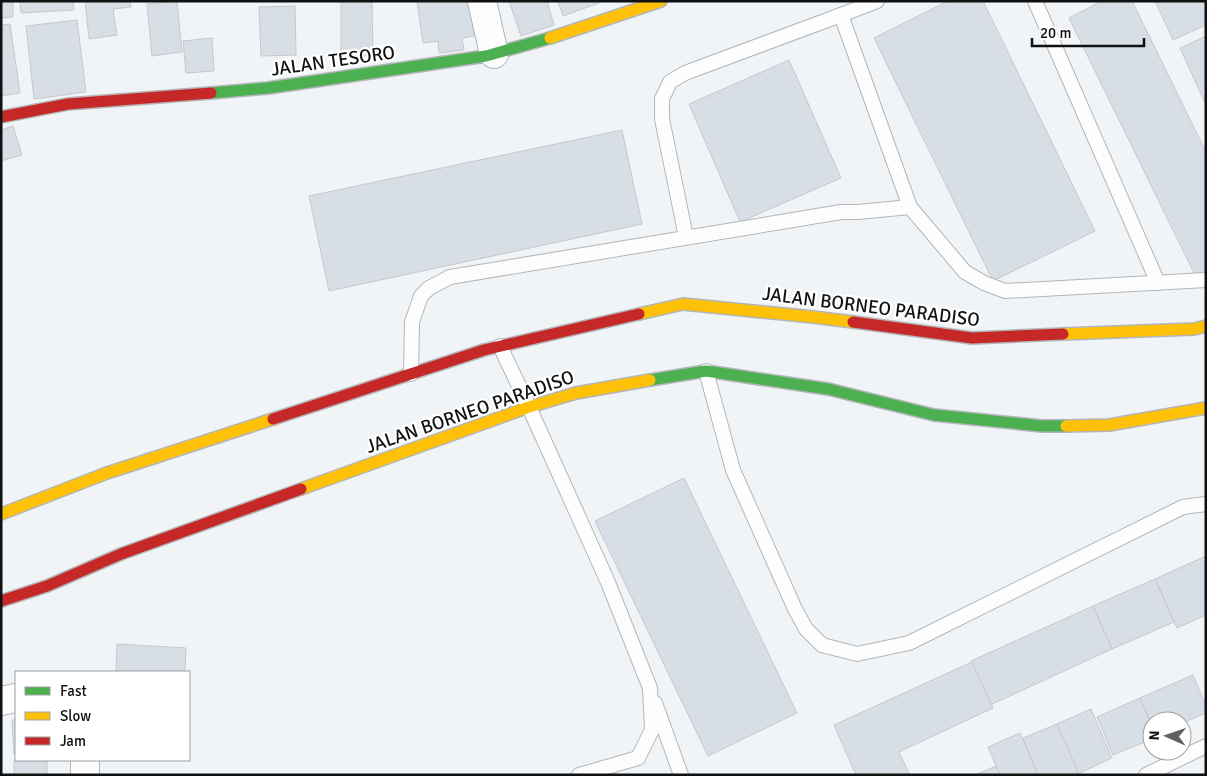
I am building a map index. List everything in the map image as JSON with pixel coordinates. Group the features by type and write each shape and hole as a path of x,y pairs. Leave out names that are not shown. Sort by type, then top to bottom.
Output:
{"street":[{"path":"482,1 494,54"},
{"name":"JALAN TESORO","path":"1,117 68,104 268,88 486,56 570,32 661,1"},
{"name":"JALAN BORNEO PARADISO","path":"1,514 107,473 484,350 683,304 813,317 972,338 1194,329 1206,326"},
{"name":"JALAN BORNEO PARADISO","path":"1,601 47,586 121,554 529,407 576,393 706,371 828,389 934,415 1042,426 1109,425 1206,408"},
{"path":"1,701 15,698"},
{"path":"85,761 85,775"}],"lane":[{"path":"686,237 662,119 662,99 670,82 685,72 877,1"},
{"path":"1035,1 1158,283"},
{"path":"841,15 910,207 965,272 984,283 1005,291 1206,280"},
{"path":"411,374 412,322 421,296 429,288 450,277 841,212 910,207"},
{"path":"500,346 607,580 650,688 681,775"},
{"path":"706,371 733,470 795,609 806,629 822,645 857,654 909,643 1183,507 1206,504"},
{"path":"578,775 638,758 652,730 650,688"},
{"path":"1146,775 1206,746"}],"building":[{"path":"1,1 13,1 13,17 1,18"},
{"path":"20,1 73,1 74,10 21,13"},
{"path":"85,1 130,1 131,7 113,9 117,35 89,39"},
{"path":"177,1 182,52 152,56 147,4"},
{"path":"341,1 372,1 373,56 341,56"},
{"path":"417,1 470,1 474,36 462,38 464,50 439,53 438,41 423,43"},
{"path":"509,1 547,1 554,25 521,36"},
{"path":"558,1 599,1 599,3 563,16"},
{"path":"948,1 983,1 1095,231 993,281 874,38"},
{"path":"1102,1 1132,1 1206,152 1206,273 1204,274 1195,275 1069,18"},
{"path":"1155,1 1206,1 1206,25 1173,40"},
{"path":"295,6 296,55 261,56 259,7"},
{"path":"77,20 86,92 34,99 26,26"},
{"path":"10,24 20,93 1,96 1,25"},
{"path":"1206,36 1206,105 1180,48"},
{"path":"212,38 214,71 186,73 183,41"},
{"path":"789,60 841,178 740,222 689,104"},
{"path":"13,126 22,155 1,161 1,130"},
{"path":"622,130 642,224 329,291 309,196"},
{"path":"684,478 797,713 708,756 595,521"},
{"path":"1206,556 1206,615 1177,628 1155,579"},
{"path":"1155,579 1174,622 1112,649 1093,606"},
{"path":"1093,606 1112,649 990,705 971,661"},
{"path":"117,644 186,648 185,671 116,671"},
{"path":"972,662 993,708 899,752 910,775 856,775 834,725"},
{"path":"1193,675 1206,706 1206,713 1192,719 1192,711 1146,711 1140,698"},
{"path":"1140,698 1146,711 1142,711 1142,743 1113,755 1097,717"},
{"path":"1091,709 1112,758 1078,774 1057,724"},
{"path":"12,720 15,720 14,754"},
{"path":"1057,724 1078,772 1072,775 1038,775 1023,738"},
{"path":"1020,733 1038,775 1000,775 988,747"},
{"path":"14,761 47,761 47,775 14,775"},
{"path":"996,766 1000,775 975,775"}],"traffic: fast":[{"path":"211,93 268,88 486,56 550,38"},
{"path":"650,380 706,371 828,389 934,415 1042,426 1066,426"}],"traffic: slow":[{"path":"550,38 661,1"},
{"path":"639,314 683,304 853,322"},
{"path":"1063,334 1194,329 1206,326"},
{"path":"301,489 529,407 576,393 650,380"},
{"path":"1066,426 1109,425 1206,408"},
{"path":"1,514 107,473 273,419"}],"traffic: jam":[{"path":"1,117 68,104 211,93"},
{"path":"273,419 484,350 639,314"},
{"path":"853,322 972,338 1063,334"},
{"path":"1,601 47,586 121,554 301,489"}]}
